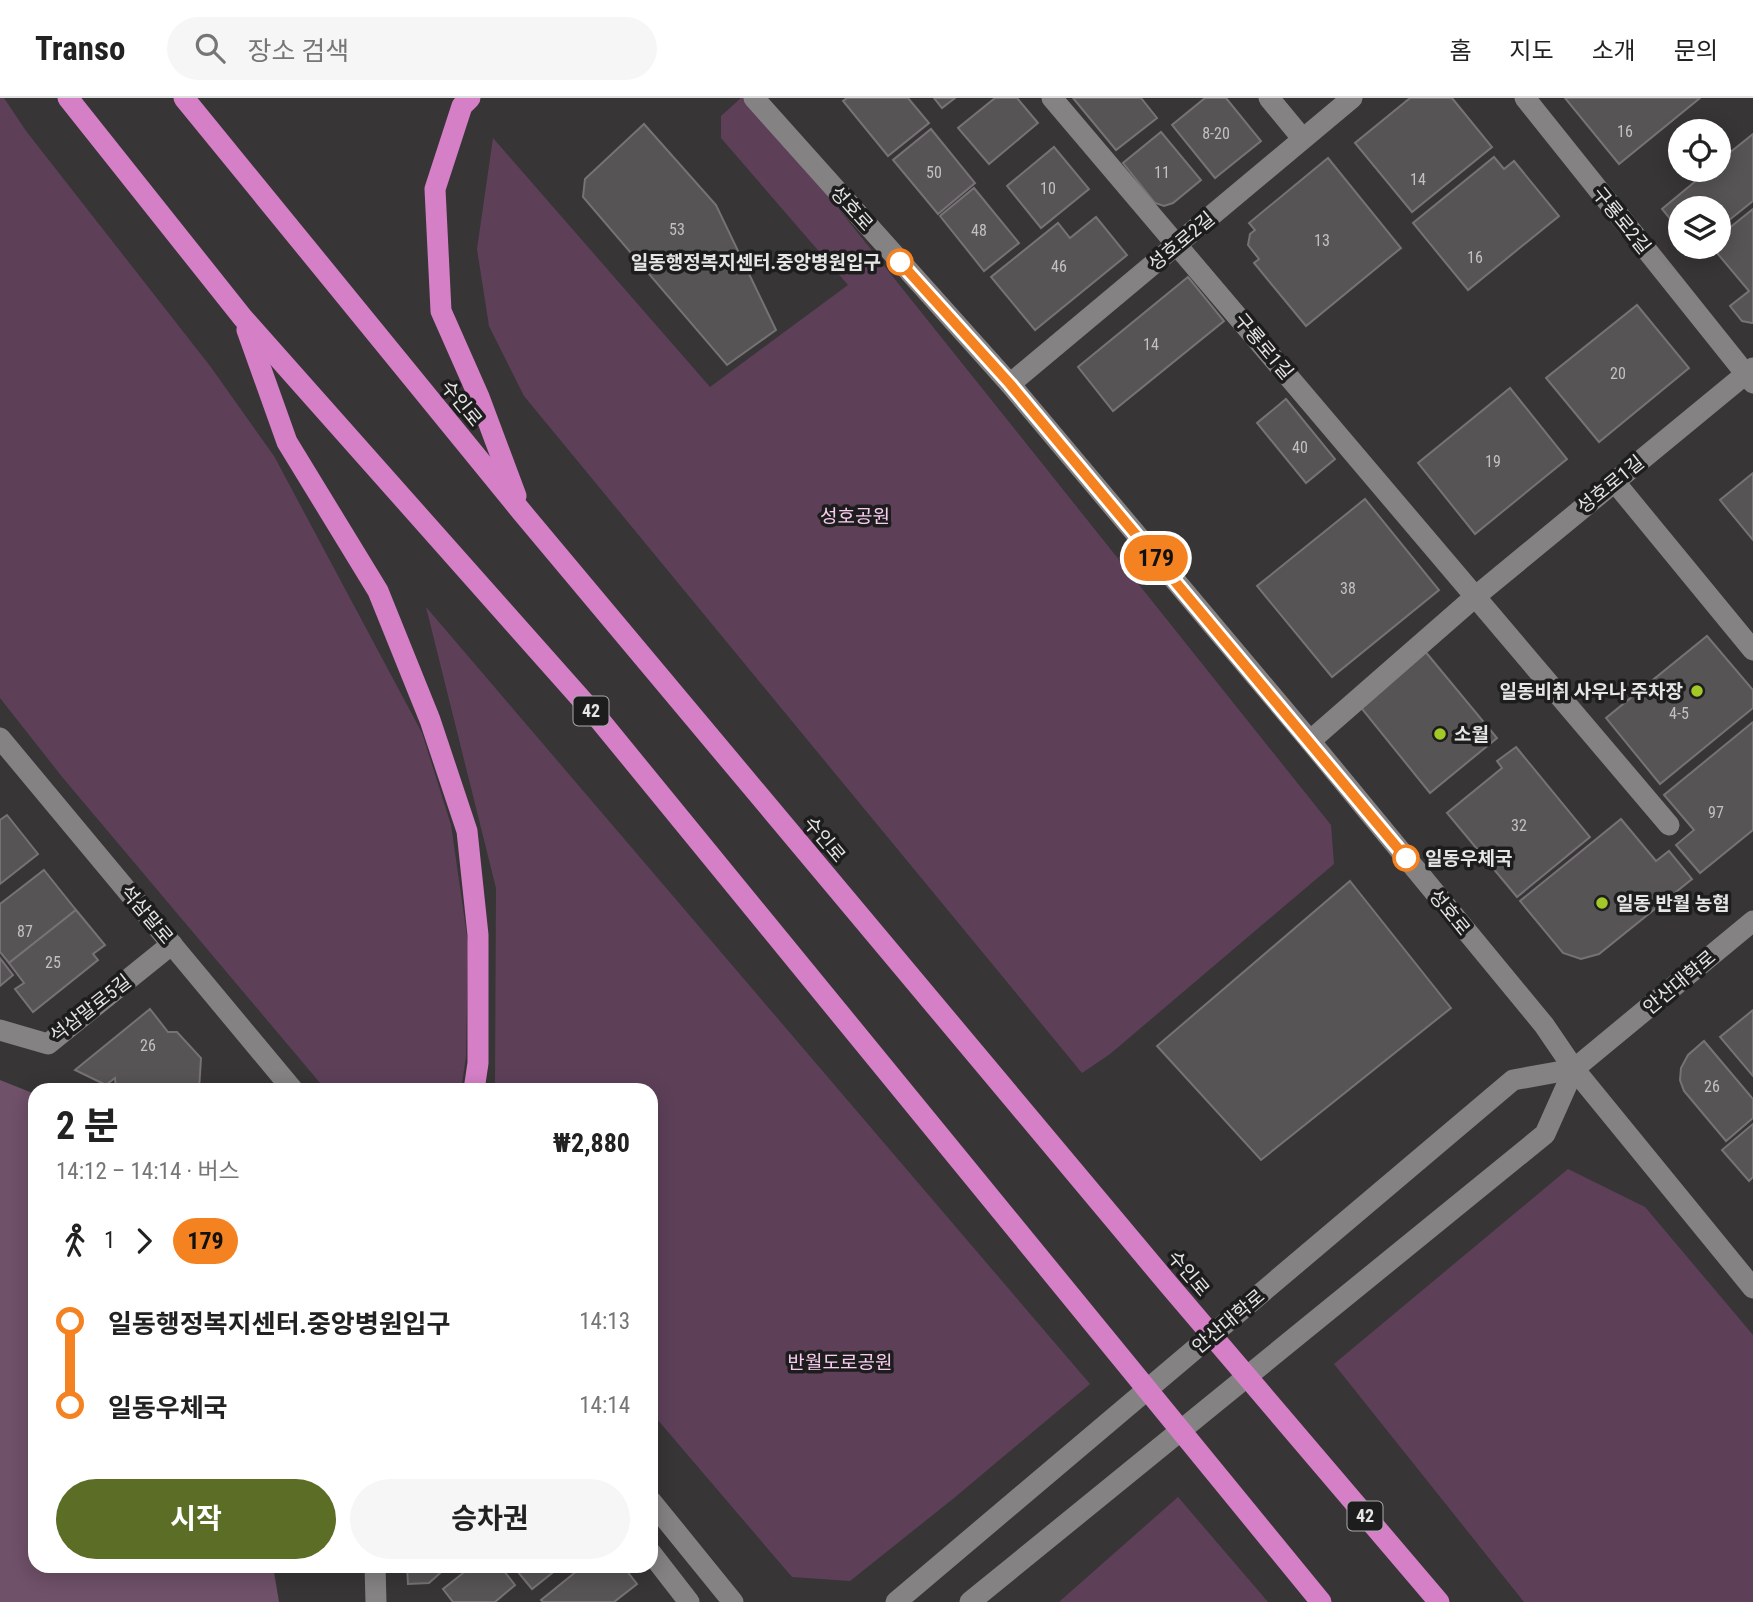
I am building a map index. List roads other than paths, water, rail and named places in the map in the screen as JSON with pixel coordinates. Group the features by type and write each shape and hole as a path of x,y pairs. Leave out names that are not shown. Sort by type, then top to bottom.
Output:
{"highway":[{"name":"42","path":"68,98 243,318 598,718 1321,1602"},
{"name":"수인로","path":"184,98 521,512 1169,1285 1439,1602"},
{"path":"470,98 462,106 435,189 441,311 479,397 521,512"},
{"path":"243,318 287,442 378,591 430,720 467,831 478,935 478,1063 475,1083"}],"street":[{"name":"성호로","path":"754,98 1010,384 1310,741 1544,1025 1574,1069 1753,1288"},
{"name":"구룡로1길","path":"1052,98 1476,596"},
{"path":"1269,98 1302,138"},
{"name":"성호로2길","path":"1010,384 1352,98"},
{"name":"구룡로2길","path":"1525,98 1750,375"},
{"name":"성호로1길","path":"1310,741 1476,596 1614,481 1750,375"},
{"path":"1614,481 1753,650"},
{"path":"1476,596 1669,825"},
{"name":"석삼말로","path":"0,738 287,1083"},
{"name":"안산대학로","path":"970,1602 1545,1133 1574,1069 1753,921"},
{"name":"석삼말로5길","path":"0,1030 47,1044 172,944"},
{"name":"안산대학로","path":"896,1602 1513,1080 1574,1069"},
{"path":"658,1510 733,1602"},
{"path":"658,1562 689,1602"},
{"path":"375,1573 376,1602"}],"place":[{"name":"일동행정복지센터.중앙병원입구","path":"900,262"},
{"name":"일동비취 사우나 주차장","path":"1697,691"},
{"name":"소월","path":"1440,734"},
{"name":"일동우체국","path":"1406,858"},
{"name":"일동 반월 농협","path":"1602,903"}],"park label":[{"name":"성호공원","path":"855,516"},
{"name":"반월도로공원","path":"840,1362"}]}
